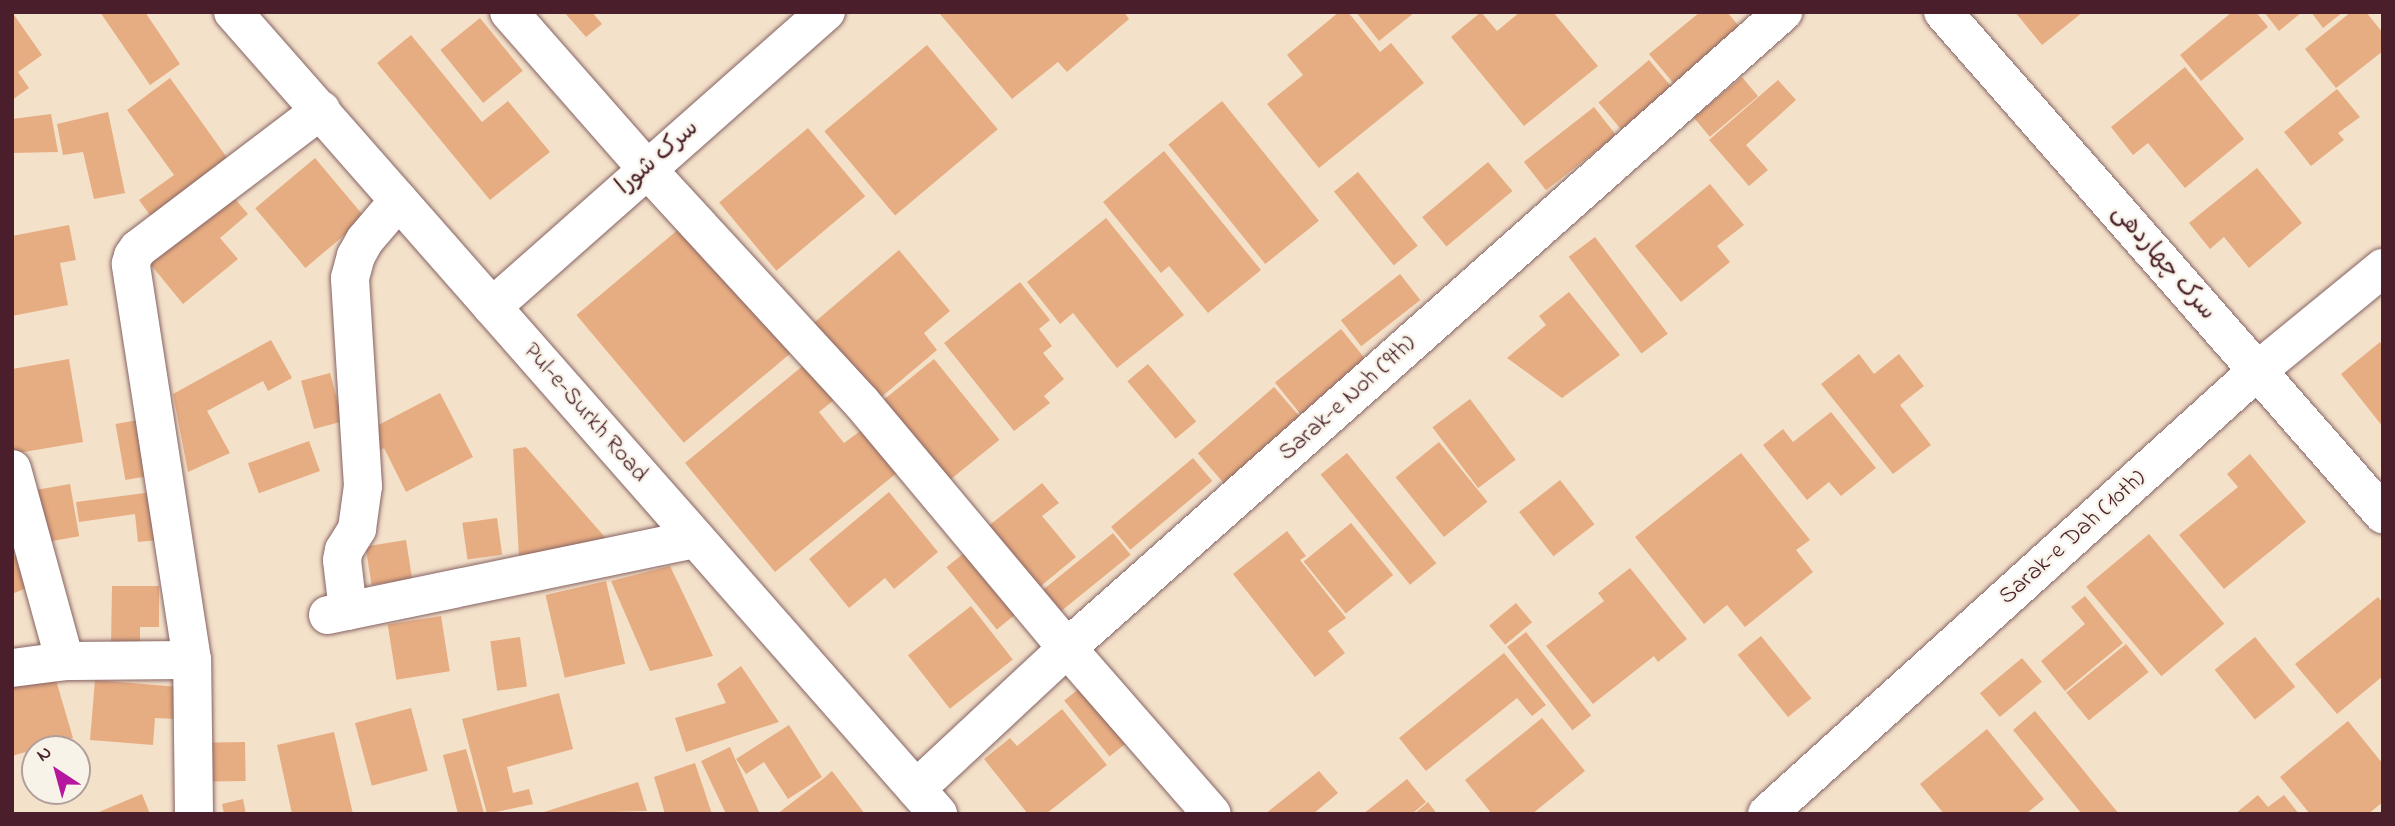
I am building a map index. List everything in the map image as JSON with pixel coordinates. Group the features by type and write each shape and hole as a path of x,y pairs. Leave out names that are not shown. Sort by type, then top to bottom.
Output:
{"street":[{"name":"Pul-e-Surkh Road","path":"233,12 927,802"},
{"path":"509,12 646,168 862,403 1067,648 1212,814"},
{"name":"سرک شورا","path":"492,307 646,168 826,12"},
{"name":"Sarak-e Noh (9th)","path":"927,802 1067,648 1783,12"},
{"name":"سرک چهاردهی","path":"1943,12 2383,514"},
{"path":"194,814 192,660 131,264 138,249 321,110"},
{"path":"399,200 365,240 356,256 351,278 363,486 357,529 344,550 342,559 338,613 694,539"},
{"name":"Sarak-e Dah (10th)","path":"1768,814 2257,371 2383,268"},
{"path":"12,469 65,661"},
{"path":"12,668 65,661 192,660"}],"building":[{"path":"12,12 42,55 18,72 29,88 12,100"},
{"path":"100,12 145,12 180,64 150,85"},
{"path":"564,12 592,12 602,24 586,37"},
{"path":"1124,12 1129,19 1067,72 1058,62 1012,99 940,14"},
{"path":"1339,12 1348,12 1380,52 1391,43 1424,83 1319,168 1267,104 1303,75 1287,55"},
{"path":"1356,12 1415,12 1379,41"},
{"path":"1481,12 1497,31 1520,12 1553,12 1598,66 1524,126 1451,37"},
{"path":"1700,12 1727,12 1742,30 1675,85 1649,54"},
{"path":"2015,12 2083,12 2042,45"},
{"path":"2232,12 2256,12 2268,27 2201,81 2180,55"},
{"path":"2264,12 2302,12 2279,31"},
{"path":"2311,12 2343,12 2323,28"},
{"path":"2351,12 2366,12 2383,33 2383,51 2336,88 2305,49"},
{"path":"480,18 523,71 483,103 440,50"},
{"path":"411,35 482,122 508,101 550,152 490,200 377,63"},
{"path":"927,45 998,129 895,215 824,131"},
{"path":"1649,60 1674,90 1624,132 1598,102"},
{"path":"2185,67 2244,139 2185,188 2148,143 2133,155 2111,127"},
{"path":"1742,77 1758,96 1710,137 1694,117"},
{"path":"170,78 233,166 155,222 139,200 174,175 127,110"},
{"path":"1778,80 1796,100 1746,145 1768,170 1749,186 1709,140"},
{"path":"2337,89 2360,117 2338,133 2344,140 2311,166 2284,132"},
{"path":"1222,101 1319,221 1265,264 1168,144"},
{"path":"1594,107 1616,135 1546,190 1524,162"},
{"path":"108,112 125,193 94,199 83,152 63,155 57,124"},
{"path":"51,114 58,152 12,153 12,119"},
{"path":"808,128 865,196 776,271 719,203"},
{"path":"1164,151 1261,270 1208,313 1169,266 1161,273 1103,202"},
{"path":"315,158 365,218 305,268 255,208"},
{"path":"1488,162 1512,191 1447,246 1422,217"},
{"path":"2257,168 2302,223 2249,268 2224,237 2210,249 2189,223"},
{"path":"1358,172 1418,246 1394,265 1334,192"},
{"path":"1710,184 1744,225 1717,246 1730,262 1681,302 1635,246"},
{"path":"229,192 248,214 220,238 238,259 183,304 147,260"},
{"path":"1106,218 1184,315 1117,368 1073,313 1060,324 1027,282"},
{"path":"686,223 793,351 684,443 576,315"},
{"path":"69,225 76,260 60,263 68,305 12,316 12,236"},
{"path":"1595,237 1668,334 1641,353 1569,257"},
{"path":"899,250 950,311 924,333 937,350 873,404 809,327"},
{"path":"1400,274 1420,300 1361,346 1341,320"},
{"path":"1020,282 1050,320 1039,329 1052,346 1043,353 1064,379 1044,396 1050,403 1014,431 944,343"},
{"path":"1569,292 1620,355 1562,398 1507,358 1546,325 1539,316"},
{"path":"1341,329 1369,364 1303,417 1275,382"},
{"path":"271,340 292,378 268,391 263,381 207,411 230,453 188,472 173,394"},
{"path":"2380,342 2383,346 2383,427 2341,374"},
{"path":"1859,354 1874,374 1899,354 1924,386 1900,405 1931,445 1893,474 1821,384"},
{"path":"69,359 83,442 12,454 12,369"},
{"path":"934,359 999,440 949,481 883,400"},
{"path":"805,364 834,400 819,412 844,443 863,429 898,472 775,572 685,463"},
{"path":"1148,364 1196,421 1176,439 1127,381"},
{"path":"330,373 343,421 314,429 301,381"},
{"path":"1274,387 1300,417 1224,483 1198,453"},
{"path":"440,393 473,457 406,492 384,448 371,455 361,434"},
{"path":"1470,399 1516,460 1478,488 1432,427"},
{"path":"1831,412 1876,468 1841,496 1829,482 1807,500 1763,445 1783,429 1793,442"},
{"path":"149,418 159,474 125,480 116,424"},
{"path":"309,441 320,471 259,493 248,463"},
{"path":"1439,442 1487,502 1444,537 1395,477"},
{"path":"526,447 618,552 519,557 513,449"},
{"path":"1347,453 1436,563 1410,585 1321,474"},
{"path":"1741,453 1810,540 1796,550 1813,572 1745,627 1727,605 1704,624 1635,537"},
{"path":"2250,454 2306,522 2224,589 2179,535 2238,487 2227,474"},
{"path":"1193,458 1212,481 1130,550 1111,527"},
{"path":"1560,480 1594,524 1554,556 1519,512"},
{"path":"1042,483 1059,503 1042,516 1076,557 1036,590 986,528"},
{"path":"70,484 79,536 35,544 26,492"},
{"path":"160,491 167,539 138,542 135,514 79,522 76,502"},
{"path":"889,492 938,552 894,589 885,578 849,608 809,559"},
{"path":"497,518 502,555 467,560 462,523"},
{"path":"1351,523 1393,575 1346,613 1304,561"},
{"path":"1287,531 1306,556 1300,560 1346,618 1328,631 1345,653 1315,677 1233,574"},
{"path":"1113,533 1131,555 1054,616 1037,595"},
{"path":"2149,534 2224,624 2161,676 2086,587"},
{"path":"406,540 412,579 372,585 366,546"},
{"path":"969,549 1019,611 997,629 946,567"},
{"path":"24,552 36,584 12,594 12,557"},
{"path":"670,566 713,656 650,671 611,581"},
{"path":"1630,568 1687,639 1658,662 1654,656 1593,704 1546,646 1604,601 1598,593"},
{"path":"606,581 625,664 565,678 546,595"},
{"path":"112,586 159,586 159,627 140,627 140,646 111,646"},
{"path":"2085,596 2123,643 2065,691 2041,661 2085,624 2071,607"},
{"path":"2378,597 2383,603 2383,676 2337,714 2295,664"},
{"path":"1516,603 1532,622 1505,645 1489,625"},
{"path":"971,606 1013,660 950,709 908,655"},
{"path":"441,616 450,671 396,680 388,624"},
{"path":"1526,632 1591,716 1572,730 1507,647"},
{"path":"1761,636 1811,698 1788,717 1738,655"},
{"path":"520,637 527,687 497,691 490,641"},
{"path":"2255,637 2295,687 2255,719 2215,670"},
{"path":"2126,644 2149,672 2089,720 2066,692"},
{"path":"1504,653 1546,705 1532,716 1517,698 1426,771 1399,738"},
{"path":"2022,658 2042,682 2000,717 1980,693"},
{"path":"741,666 779,722 686,752 675,718 726,703 717,684"},
{"path":"53,670 72,735 21,735 21,753 12,756 12,682"},
{"path":"95,680 179,687 176,719 155,718 153,745 91,740"},
{"path":"1086,683 1131,739 1110,757 1064,701"},
{"path":"559,693 573,749 507,767 513,793 529,789 533,804 487,814 462,719"},
{"path":"411,708 428,771 372,786 355,723"},
{"path":"1062,709 1107,765 1046,814 1028,814 984,759 1010,738 1017,746"},
{"path":"2035,711 2119,814 2082,814 2013,730"},
{"path":"1542,718 1585,771 1532,814 1492,814 1465,780"},
{"path":"2348,721 2383,764 2383,802 2368,814 2310,814 2280,777"},
{"path":"789,725 822,777 788,799 764,762 746,774 736,759"},
{"path":"1987,729 2044,799 2026,814 1944,814 1920,784"},
{"path":"334,732 353,814 292,814 277,745"},
{"path":"245,742 246,781 213,782 212,743"},
{"path":"730,747 760,814 726,814 701,761"},
{"path":"466,749 484,813 480,814 458,814 443,755"},
{"path":"695,763 712,814 665,814 654,777"},
{"path":"832,771 865,814 777,814 824,778"},
{"path":"1319,771 1338,793 1313,814 1265,814"},
{"path":"1407,779 1426,802 1412,814 1363,814"},
{"path":"638,782 647,811 541,814 541,813"},
{"path":"142,794 150,814 94,814"},
{"path":"2258,795 2268,807 2284,795 2299,814 2235,814"},
{"path":"243,799 246,814 224,814 222,804"},
{"path":"1428,802 1437,814 1414,814"}]}
